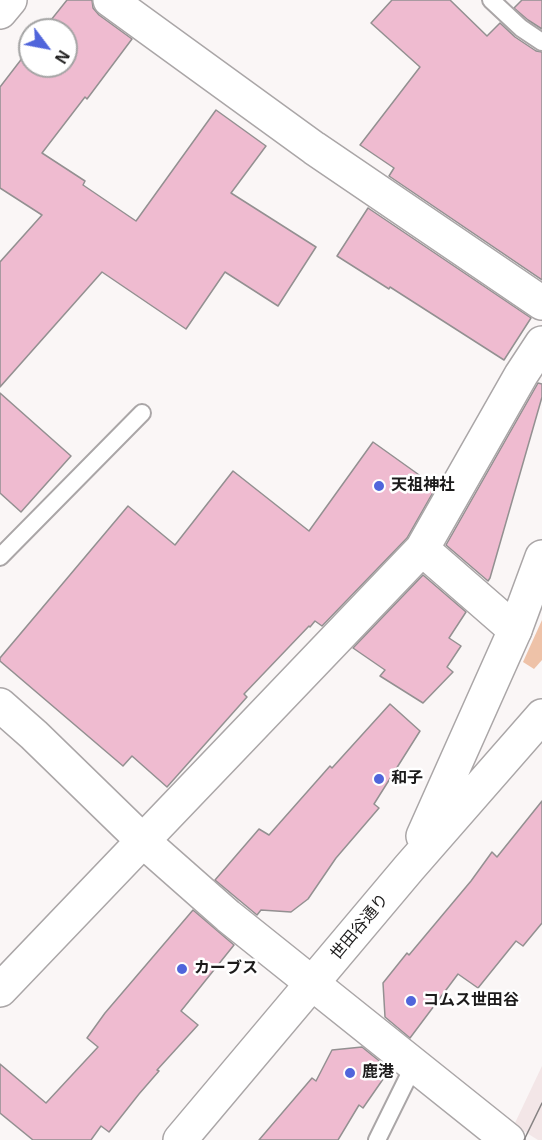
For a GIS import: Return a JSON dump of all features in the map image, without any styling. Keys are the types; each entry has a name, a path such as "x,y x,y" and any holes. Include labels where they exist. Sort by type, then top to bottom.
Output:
{"street":[{"path":"0,12 10,0"},
{"path":"110,0 314,148 542,303"},
{"path":"0,990 422,549 521,375 542,343"},
{"path":"422,549 515,630"},
{"path":"409,868 515,630 542,557"},
{"path":"0,705 143,841 228,916 508,1140"},
{"name":"世田谷通り","path":"180,1140 409,868 542,716"}],"lane":[{"path":"491,0 521,28 542,42"},
{"path":"0,557 142,413"},
{"path":"377,1140 414,1065"}],"shaded area":[{"path":"542,620 542,660 534,669 523,662"},
{"path":"542,1066 542,1140 538,1140 514,1125"}],"building":[{"path":"67,0 92,0 93,8 99,15 132,39 87,99 85,97 42,153 85,181 83,185 136,221 216,110 266,146 231,193 316,247 278,306 225,272 186,329 102,272 0,387 0,262 42,215 0,188 0,87 18,64 18,78 78,78 78,18 53,18"},
{"path":"392,0 450,0 487,36 500,23 515,37 536,51 542,52 542,280 389,176 394,168 360,145 420,67 371,23"},
{"path":"522,0 542,0 542,29 514,8"},
{"path":"368,208 531,318 504,360 337,256"},
{"path":"538,383 542,384 542,397 488,581 446,545"},
{"path":"0,393 71,456 21,512 0,493"},
{"path":"373,442 436,487 407,538 322,626 315,621 309,626 244,694 247,697 167,787 132,756 123,766 0,661 0,658 128,506 175,545 233,471 309,531"},
{"path":"423,575 466,612 449,638 461,646 447,667 453,672 423,703 380,676 385,670 353,648"},
{"path":"390,704 420,731 374,804 379,808 336,858 308,899 291,912 261,910 257,915 215,880 259,829 269,835 330,766 332,768"},
{"path":"542,801 542,923 523,946 516,941 478,988 458,974 410,1038 385,1017 383,983 471,881 492,852 497,857"},
{"path":"193,910 234,945 181,1011 198,1025 157,1070 159,1071 109,1132 101,1126 91,1140 33,1140 0,1113 0,1064 46,1103 98,1047 87,1038 105,1013"},
{"path":"362,1047 388,1068 386,1070 388,1072 363,1108 359,1105 338,1140 259,1140 312,1078 316,1081 332,1050"}],"tram line":[{"path":"524,1140 542,1103"}],"place":[{"name":"天祖神社","path":"379,486"},
{"name":"和子","path":"379,779"},
{"name":"カーブス","path":"182,969"},
{"name":"コムス世田谷","path":"411,1001"},
{"name":"鹿港","path":"350,1073"}]}
